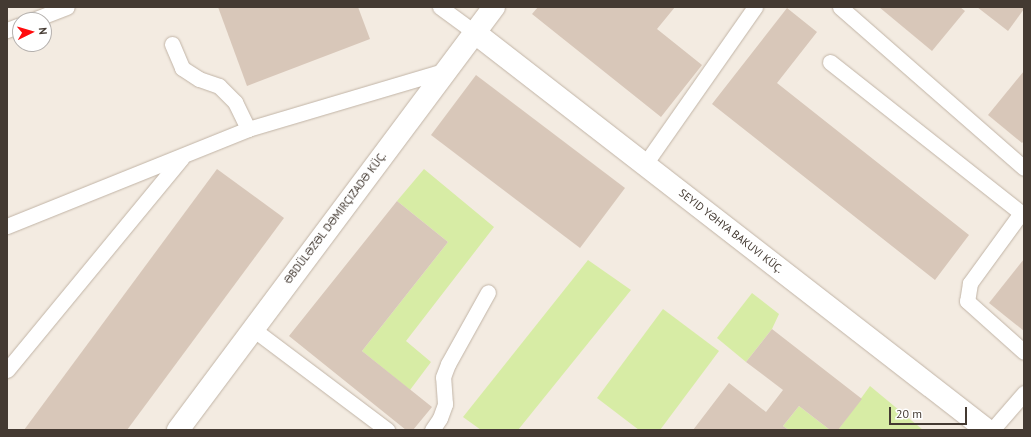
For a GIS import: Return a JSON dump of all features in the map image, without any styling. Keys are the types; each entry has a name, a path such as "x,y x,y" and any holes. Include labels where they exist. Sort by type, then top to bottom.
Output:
{"street":[{"name":"ƏBDÜLƏZƏL DƏMIRÇIZADƏ KÜÇ.","path":"178,430 494,7"},
{"name":"SEYID YƏHYA BAKUVI KÜÇ.","path":"474,32 987,430"}],"lane":[{"path":"52,13 67,7"},
{"path":"440,7 474,32"},
{"path":"645,164 755,7"},
{"path":"840,7 1024,168"},
{"path":"172,44 182,68 200,79 219,86 234,102 248,129"},
{"path":"830,62 1023,209 970,283 967,301 1024,352"},
{"path":"7,226 183,157 248,129 447,70"},
{"path":"7,370 183,157"},
{"path":"432,430 440,418 445,404 443,378 448,364 488,292"},
{"path":"253,329 387,430"},
{"path":"992,430 1024,393"}],"green space":[{"path":"424,169 494,227 406,341 431,362 410,390 362,351 448,242 397,201"},
{"path":"588,260 631,290 518,430 481,430 463,417"},
{"path":"752,293 779,314 772,329 746,362 717,338"},
{"path":"663,309 719,351 660,430 639,430 597,398"},
{"path":"870,386 923,430 838,430"},
{"path":"799,406 830,430 789,430 783,426"}],"building":[{"path":"218,7 358,7 370,39 247,86"},
{"path":"538,7 675,7 657,29 702,65 661,117 532,14"},
{"path":"879,7 960,7 965,11 932,51"},
{"path":"977,7 1024,7 1024,9 1008,31"},
{"path":"787,8 817,32 777,83 969,235 935,280 712,104"},
{"path":"1024,71 1024,141 1022,143 988,115"},
{"path":"476,75 625,188 580,248 431,135"},
{"path":"217,169 284,218 127,430 24,430"},
{"path":"397,201 448,242 362,351 432,407 413,430 406,430 289,336"},
{"path":"1024,259 1024,331 989,303"},
{"path":"772,329 862,399 838,430 830,430 799,406 783,426 789,430 693,430 729,383 766,412 783,390 746,362"}]}
